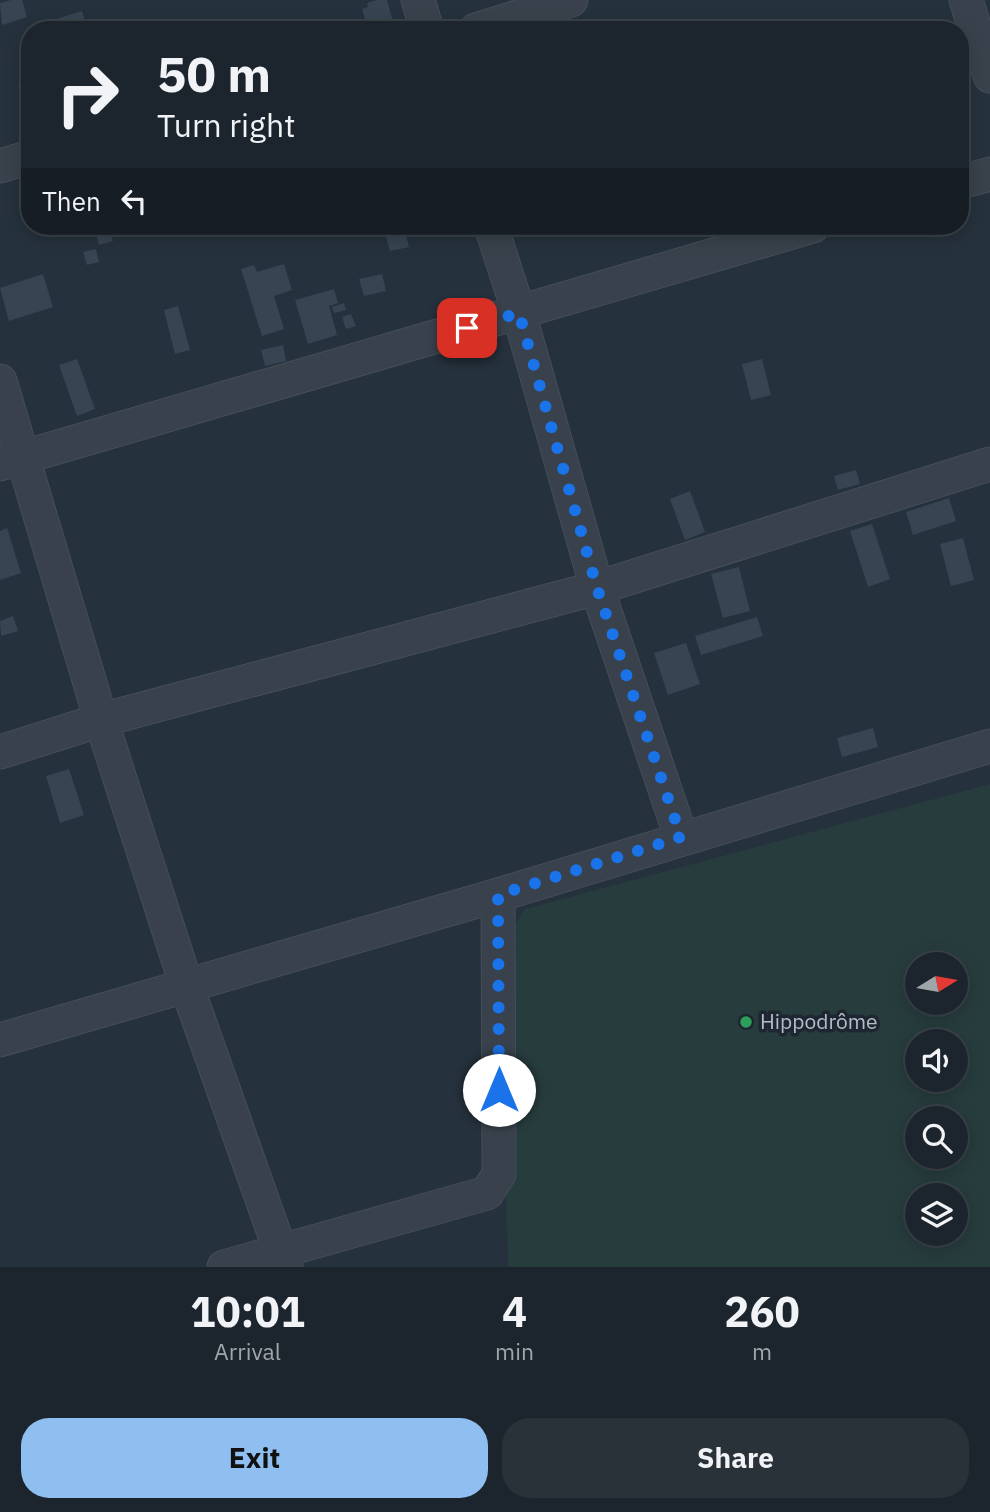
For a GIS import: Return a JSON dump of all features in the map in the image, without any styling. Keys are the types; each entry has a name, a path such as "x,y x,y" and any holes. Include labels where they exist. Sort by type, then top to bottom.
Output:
{"street":[{"path":"418,0 424,21"},
{"path":"504,21 571,0"},
{"path":"966,0 990,76"},
{"path":"0,166 21,160"},
{"path":"969,180 990,174"},
{"path":"494,235 519,313 597,588 681,837"},
{"path":"12,461 783,235"},
{"path":"0,381 12,461 101,720 186,984 283,1259"},
{"path":"0,752 101,720 597,588 990,464"},
{"path":"0,1040 498,895 681,837 990,746"},
{"path":"224,1267 283,1259 487,1193 495,1185 499,1174 498,895"}],"green space":[{"name":"Hippodrôme","path":"990,784 990,1267 508,1267 500,948 525,909"}],"building":[{"path":"22,0 27,17 2,25 0,3"},
{"path":"387,0 393,21 366,21 362,9 368,7 367,3"},
{"path":"82,11 85,21 50,21"},
{"path":"96,235 111,235 113,241 99,245"},
{"path":"406,235 409,247 390,251 386,237"},
{"path":"96,249 99,262 87,265 83,252"},
{"path":"284,264 292,290 274,296 284,329 262,336 241,269 254,265 257,272"},
{"path":"43,274 53,307 9,321 0,288"},
{"path":"382,274 386,291 364,296 359,279"},
{"path":"334,289 338,303 329,306 337,335 308,344 295,300"},
{"path":"344,303 346,310 334,313 332,307"},
{"path":"178,306 190,350 175,354 164,310"},
{"path":"351,314 356,326 346,329 342,317"},
{"path":"283,345 286,361 265,366 261,350"},
{"path":"77,359 95,409 77,416 59,365"},
{"path":"762,359 771,395 751,400 742,364"},
{"path":"856,470 860,484 838,490 834,476"},
{"path":"690,491 705,532 685,540 670,499"},
{"path":"949,498 956,521 913,535 906,512"},
{"path":"872,524 890,579 868,587 850,531"},
{"path":"7,528 21,573 0,580 0,531"},
{"path":"963,538 974,580 951,586 940,544"},
{"path":"739,567 750,611 723,618 711,574"},
{"path":"13,616 18,631 1,636 0,621"},
{"path":"757,617 763,636 701,655 695,636"},
{"path":"686,643 700,684 668,695 654,653"},
{"path":"873,728 878,747 842,757 837,738"},
{"path":"69,769 84,815 60,823 46,776"}],"place":[{"name":"Hippodrôme","path":"746,1022"}],"route":[{"path":"467,328 519,313 597,588 681,837 498,895 499,1090"}]}
